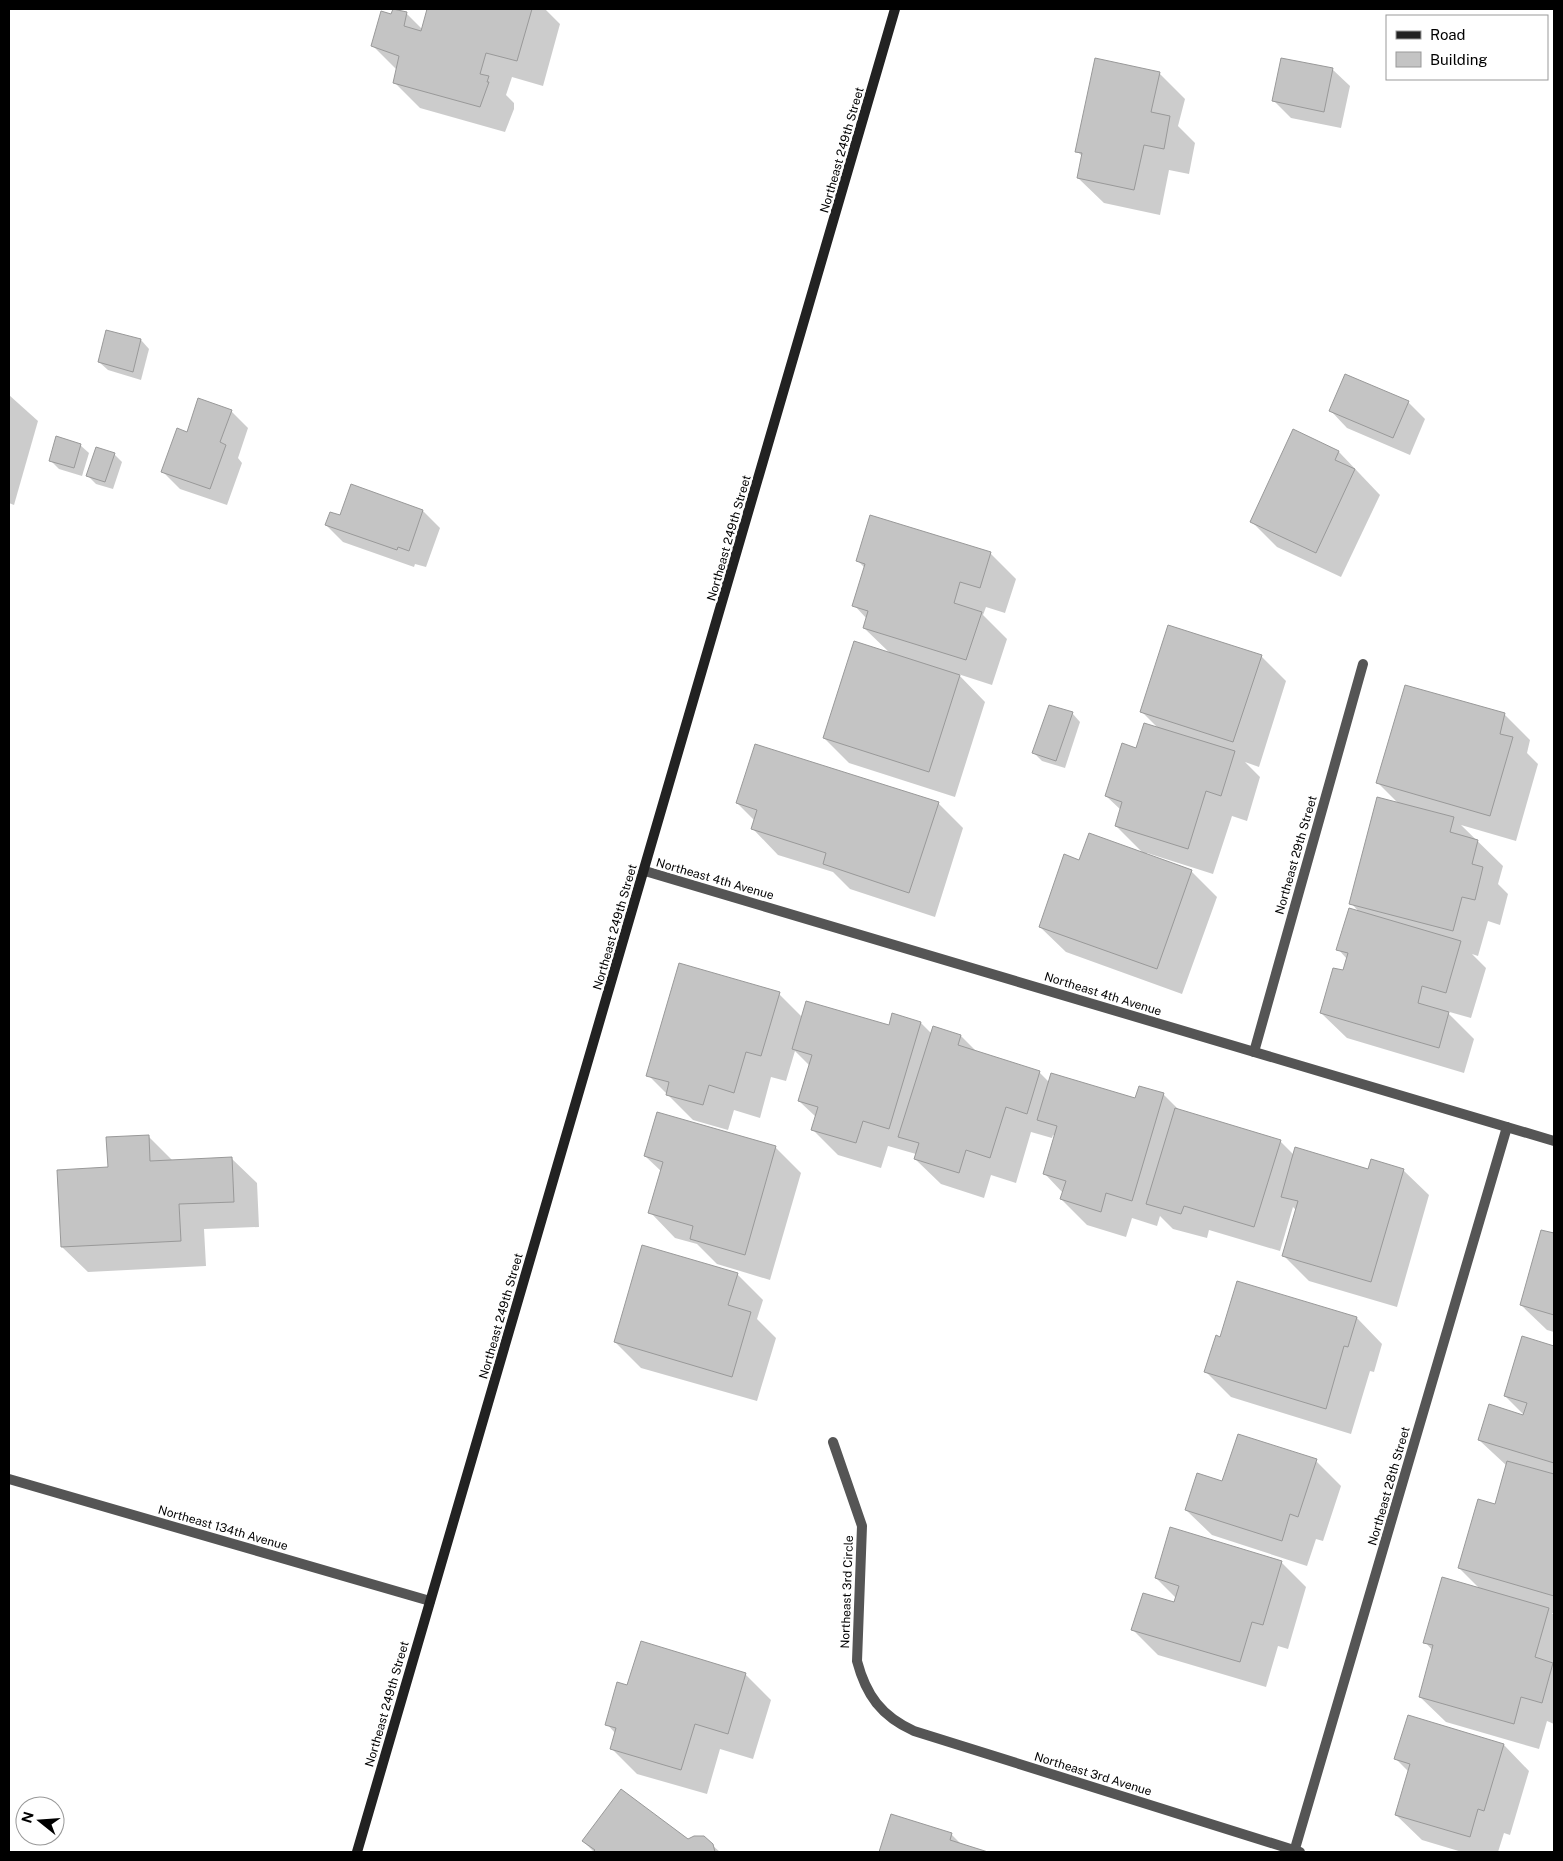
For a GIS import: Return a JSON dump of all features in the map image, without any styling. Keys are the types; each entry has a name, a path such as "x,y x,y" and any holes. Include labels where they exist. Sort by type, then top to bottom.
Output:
{"street":[{"name":"Northeast 249th Street","path":"357,1852 896,9"},
{"name":"Northeast 29th Street","path":"1254,1052 1363,664"},
{"name":"Northeast 4th Avenue","path":"645,871 1554,1141"},
{"name":"Northeast 28th Street","path":"1296,1852 1507,1128"},
{"name":"Northeast 3rd Circle","path":"833,1442 862,1526 857,1661 862,1680 871,1698 882,1712"},
{"name":"Northeast 134th Avenue","path":"9,1479 430,1601"},
{"name":"Northeast 3rd Avenue","path":"882,1712 897,1724 914,1731 1296,1852"}],"building":[{"path":"393,9 407,12 404,26 421,31 427,9 532,9 517,61 486,53 480,74 489,76 487,82 489,82 480,107 393,83 399,56 371,46 381,11 391,14"},
{"path":"1095,58 1160,72 1151,112 1170,116 1164,149 1144,145 1134,190 1077,178 1082,153 1075,152"},
{"path":"1281,58 1333,68 1324,112 1272,101"},
{"path":"106,330 141,339 133,372 98,362"},
{"path":"1345,374 1409,401 1393,438 1329,411"},
{"path":"198,398 232,410 220,442 226,445 210,489 161,472 177,428 187,432"},
{"path":"1293,429 1339,451 1335,460 1355,469 1316,553 1250,522"},
{"path":"56,436 81,444 74,468 49,461"},
{"path":"96,447 115,453 105,482 86,476"},
{"path":"351,484 423,510 409,551 398,547 397,550 325,525 330,512 340,515"},
{"path":"870,515 991,552 980,588 960,582 954,603 982,612 966,660 863,628 868,611 852,606 865,564 856,561"},
{"path":"1168,625 1262,655 1233,742 1140,712"},
{"path":"854,641 960,675 929,772 823,738"},
{"path":"1405,685 1505,713 1500,734 1513,737 1490,816 1376,783"},
{"path":"1049,705 1073,712 1056,761 1032,753"},
{"path":"1144,723 1235,751 1221,796 1206,791 1188,849 1115,826 1122,802 1105,796 1122,743 1136,748"},
{"path":"755,744 939,802 909,893 823,864 826,853 751,829 757,810 736,803"},
{"path":"1377,797 1454,817 1450,832 1478,840 1472,864 1483,867 1475,900 1462,897 1453,931 1349,904"},
{"path":"1089,833 1192,870 1157,969 1039,927 1064,854 1079,860"},
{"path":"1349,908 1461,941 1446,993 1422,986 1418,1003 1449,1012 1439,1048 1320,1013 1333,968 1343,970 1348,953 1336,950"},
{"path":"679,963 780,992 761,1056 746,1052 734,1093 709,1085 703,1105 666,1095 669,1082 646,1076"},
{"path":"806,1001 889,1025 892,1013 921,1022 889,1129 863,1121 856,1143 811,1130 818,1107 798,1101 812,1055 792,1049"},
{"path":"933,1026 961,1035 958,1045 1040,1071 1027,1114 1006,1107 990,1158 966,1150 959,1173 914,1159 919,1143 898,1137"},
{"path":"1051,1073 1135,1098 1139,1086 1164,1093 1132,1201 1106,1193 1101,1212 1060,1199 1066,1181 1043,1174 1057,1126 1037,1120"},
{"path":"1175,1108 1281,1140 1254,1227 1184,1206 1181,1214 1146,1204"},
{"path":"657,1112 776,1146 745,1255 690,1239 693,1226 648,1213 663,1162 644,1156"},
{"path":"149,1135 150,1161 232,1157 234,1202 179,1204 181,1241 61,1247 57,1170 108,1167 106,1137"},
{"path":"1295,1147 1368,1169 1371,1159 1404,1169 1371,1282 1282,1256 1298,1201 1281,1197"},
{"path":"1541,1230 1554,1233 1554,1315 1520,1305"},
{"path":"642,1245 738,1273 728,1305 751,1312 732,1377 614,1342"},
{"path":"1237,1281 1357,1317 1348,1347 1344,1346 1326,1409 1204,1372 1216,1335 1220,1337"},
{"path":"1522,1336 1554,1346 1554,1463 1478,1440 1489,1404 1523,1415 1527,1403 1504,1396"},
{"path":"1238,1434 1317,1459 1298,1517 1290,1514 1282,1541 1185,1510 1197,1473 1222,1481"},
{"path":"1507,1461 1554,1474 1554,1596 1458,1568 1478,1499 1495,1504"},
{"path":"1170,1527 1282,1561 1263,1625 1252,1622 1240,1662 1131,1630 1143,1593 1174,1602 1179,1586 1155,1578"},
{"path":"1442,1577 1549,1608 1535,1657 1553,1663 1542,1703 1521,1697 1514,1724 1419,1697 1433,1645 1423,1643"},
{"path":"641,1641 746,1673 728,1734 695,1724 681,1770 610,1749 616,1728 605,1725 617,1682 627,1685"},
{"path":"1408,1715 1504,1744 1484,1811 1478,1809 1470,1837 1395,1815 1410,1764 1394,1759"},
{"path":"621,1789 688,1839 694,1836 704,1836 713,1844 715,1852 593,1852 595,1850 582,1841"},
{"path":"891,1814 952,1833 950,1840 988,1852 879,1852"}]}
